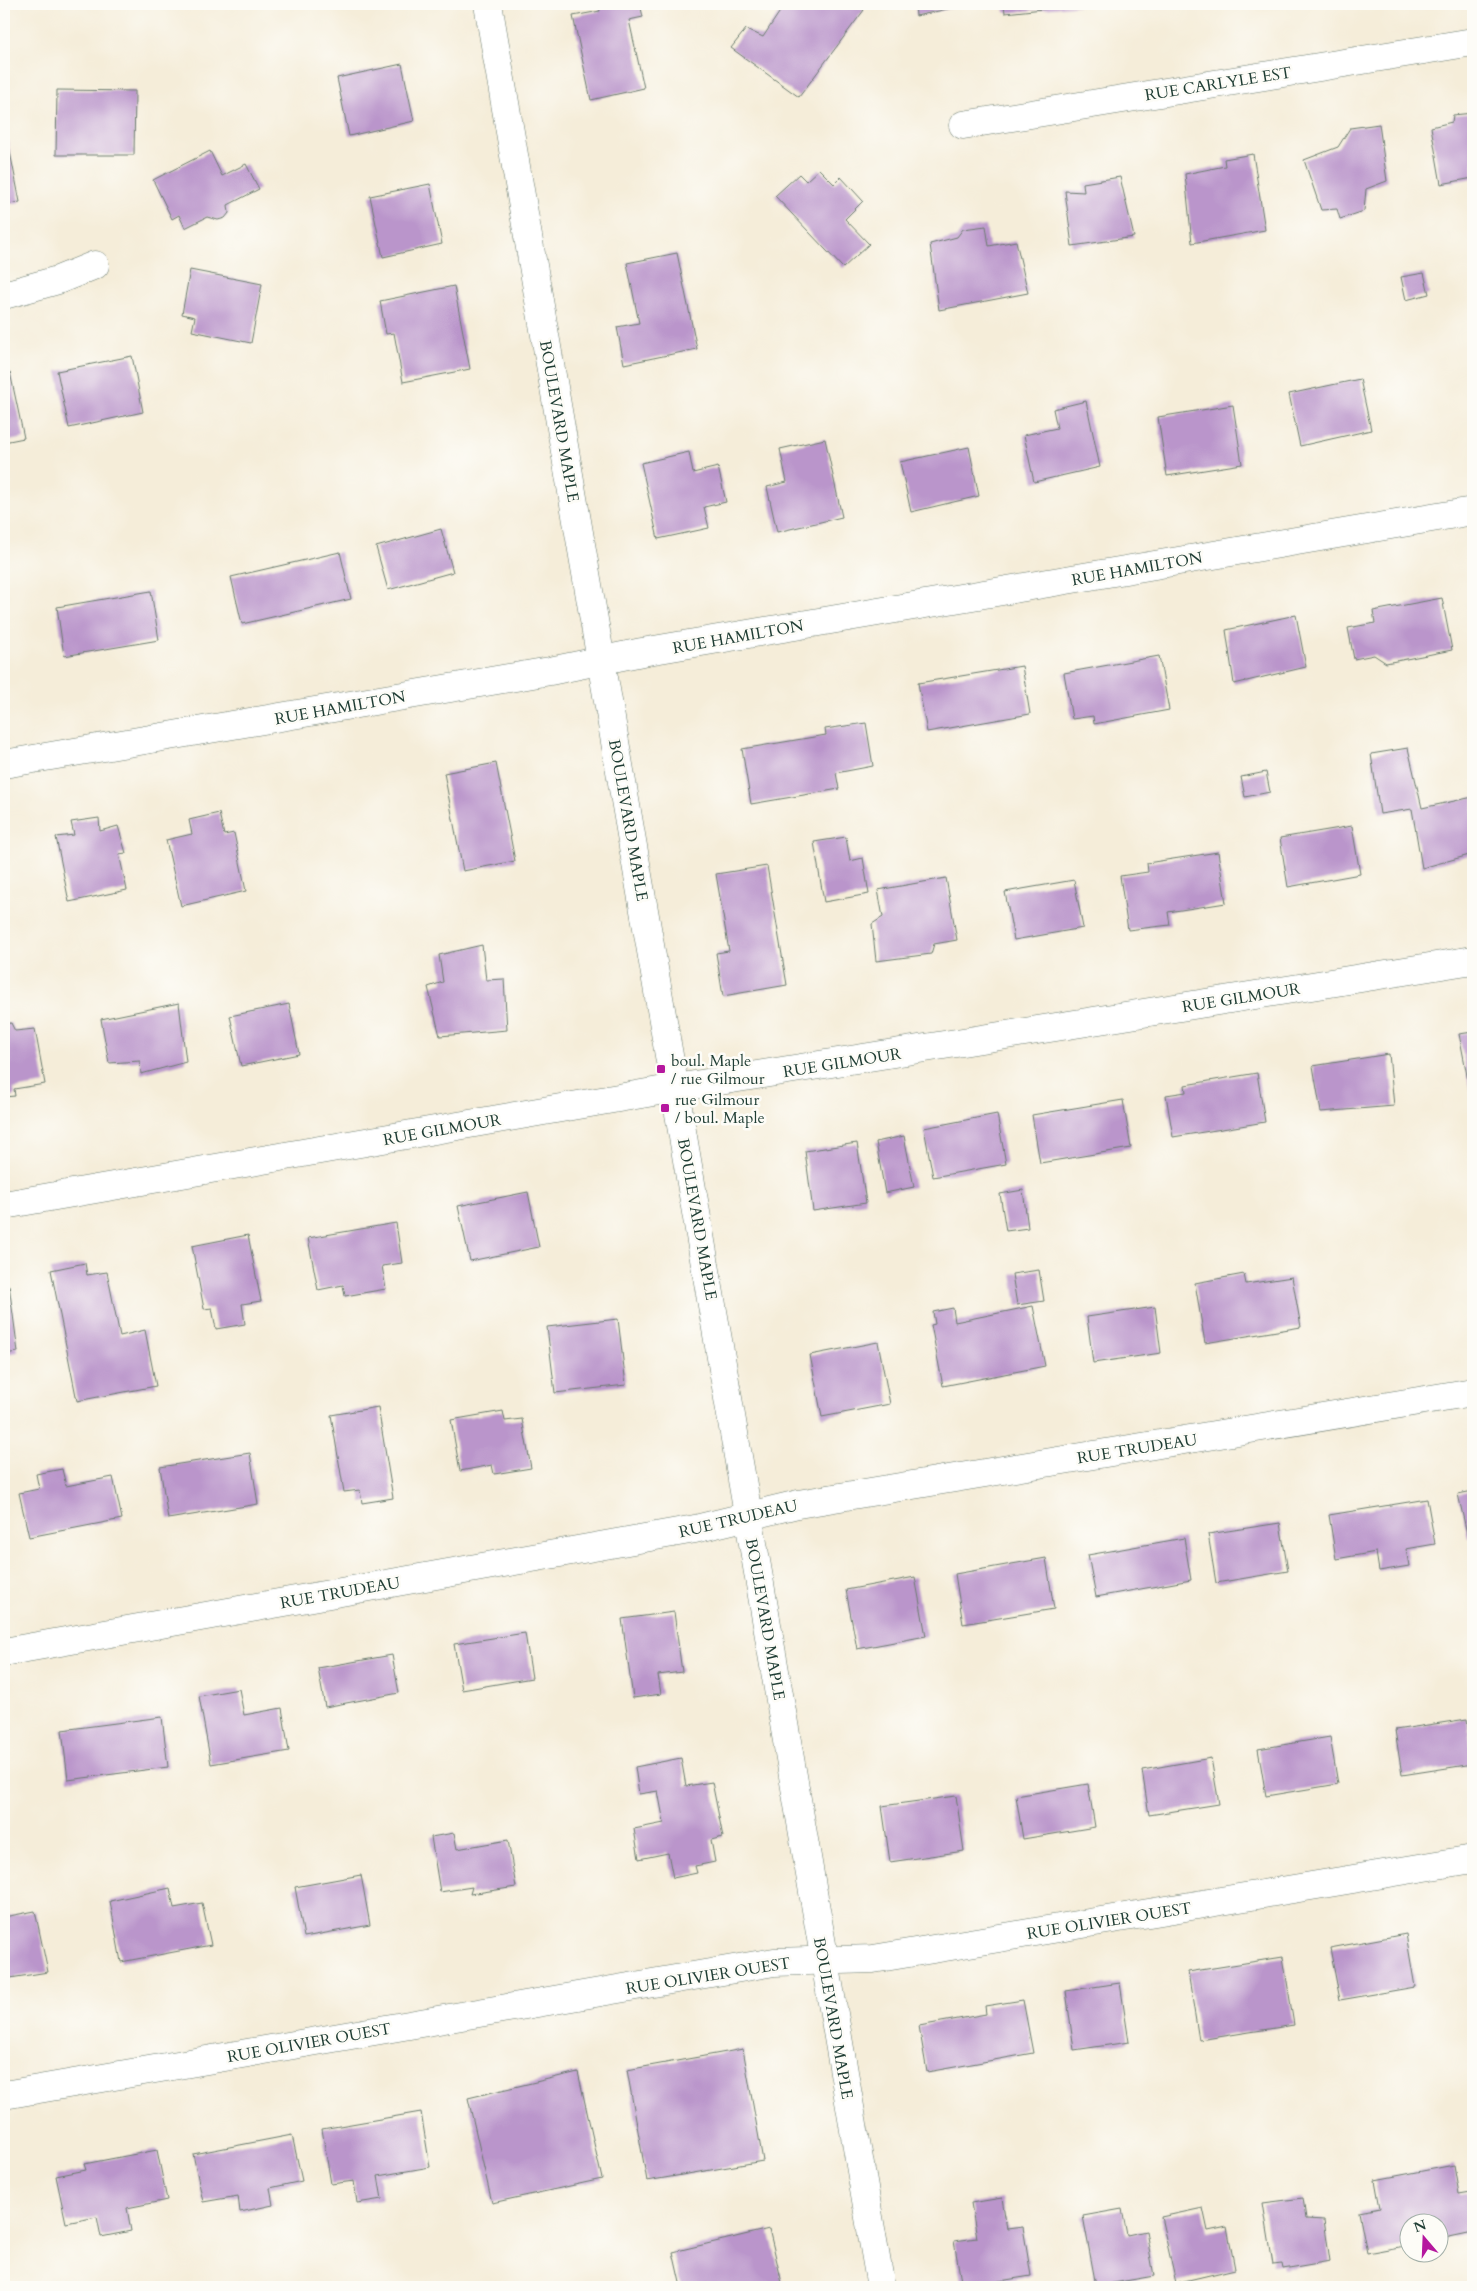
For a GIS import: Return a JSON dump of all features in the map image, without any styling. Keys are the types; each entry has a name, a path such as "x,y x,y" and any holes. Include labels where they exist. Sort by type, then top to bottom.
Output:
{"street":[{"name":"BOULEVARD MAPLE","path":"488,4 881,2287"},
{"name":"RUE CARLYLE EST","path":"963,125 1473,42"},
{"path":"4,295 58,280 95,265"},
{"name":"RUE HAMILTON","path":"4,764 1473,511"},
{"name":"RUE GILMOUR","path":"4,1205 676,1088 1473,960"},
{"name":"RUE TRUDEAU","path":"4,1652 695,1529 798,1504 1473,1392"},
{"name":"RUE OLIVIER OUEST","path":"4,2095 774,1962 873,1959 1473,1859"}],"building":[{"path":"598,4 640,4 643,17 629,20 644,88 591,100 573,16 600,11"},
{"path":"785,4 853,4 864,10 799,97 731,48 746,29 763,37"},
{"path":"915,4 952,4 952,8 916,16"},
{"path":"1004,4 1080,4 1081,5 1005,13"},
{"path":"402,64 414,121 349,136 337,78"},
{"path":"57,90 135,91 134,155 56,155"},
{"path":"1473,113 1473,178 1441,184 1431,127 1452,122 1453,115"},
{"path":"1379,124 1387,181 1366,189 1364,211 1340,219 1337,209 1321,210 1304,160 1338,147 1350,128"},
{"path":"4,132 6,132 20,202 4,205"},
{"path":"210,151 222,176 246,164 259,189 228,205 229,213 225,218 218,220 207,217 185,228 179,215 172,219 153,180"},
{"path":"1253,154 1265,230 1192,243 1185,174 1225,166 1224,159"},
{"path":"819,169 834,184 841,177 863,201 845,219 869,244 843,268 775,196 799,174 806,181"},
{"path":"1120,177 1134,237 1072,246 1065,191 1084,192 1083,183"},
{"path":"430,184 442,244 383,257 370,196"},
{"path":"986,226 989,246 1016,241 1028,293 939,310 930,244 957,237 963,229"},
{"path":"677,253 697,349 624,364 617,327 639,323 627,263"},
{"path":"190,270 262,284 251,343 192,331 195,317 182,314"},
{"path":"1424,273 1429,294 1406,300 1401,277"},
{"path":"454,286 470,369 403,382 394,333 386,334 380,301"},
{"path":"132,356 143,412 69,428 57,371"},
{"path":"10,372 24,438 4,442 4,373"},
{"path":"1360,379 1371,430 1300,446 1289,394"},
{"path":"1086,401 1100,467 1034,482 1024,435 1057,428 1053,409"},
{"path":"1233,405 1242,464 1167,476 1158,417"},
{"path":"825,439 842,517 777,532 767,487 787,482 780,449"},
{"path":"969,447 979,496 911,512 900,462"},
{"path":"689,452 693,473 718,467 726,502 704,507 709,528 658,539 641,463"},
{"path":"441,529 453,572 388,590 376,547"},
{"path":"340,552 351,599 242,624 231,577"},
{"path":"151,591 159,640 64,656 57,607"},
{"path":"1442,598 1452,650 1386,663 1374,655 1354,659 1348,628 1375,623 1373,611"},
{"path":"1296,615 1306,667 1234,684 1226,630"},
{"path":"1159,656 1169,710 1094,724 1093,716 1072,719 1064,673"},
{"path":"1022,666 1030,714 927,732 918,683"},
{"path":"866,723 873,766 836,773 839,789 751,804 742,749 826,735 825,729"},
{"path":"1408,748 1422,808 1473,797 1473,854 1422,868 1412,809 1380,814 1371,754"},
{"path":"496,763 515,861 463,871 444,773"},
{"path":"1266,772 1270,792 1245,797 1241,777"},
{"path":"219,813 224,835 234,833 246,891 181,906 166,840 192,834 189,820"},
{"path":"99,818 100,831 118,826 126,853 119,854 127,890 69,902 56,837 74,835 71,822"},
{"path":"1352,826 1360,874 1288,887 1280,838"},
{"path":"846,837 850,861 863,858 869,894 824,902 814,842"},
{"path":"1218,852 1226,903 1168,912 1170,925 1128,930 1120,876 1148,872 1147,863"},
{"path":"767,866 787,985 723,996 716,953 729,951 716,874"},
{"path":"946,878 957,940 934,944 931,954 876,961 872,924 883,917 878,890"},
{"path":"1074,880 1083,928 1014,940 1005,892"},
{"path":"482,945 486,980 504,979 507,1030 440,1036 428,987 443,982 439,955"},
{"path":"179,1003 186,1062 141,1074 140,1061 109,1063 101,1019"},
{"path":"289,1004 299,1054 241,1066 230,1016"},
{"path":"11,1023 15,1031 35,1029 45,1084 14,1089 15,1096 4,1097 4,1024"},
{"path":"1473,1032 1473,1091 1470,1091 1459,1034"},
{"path":"1389,1054 1394,1106 1321,1112 1313,1066"},
{"path":"1257,1073 1265,1122 1173,1137 1166,1095 1186,1092 1185,1085"},
{"path":"1123,1100 1131,1148 1040,1163 1032,1115"},
{"path":"997,1114 1006,1164 933,1177 924,1128"},
{"path":"904,1136 914,1187 885,1193 876,1142"},
{"path":"857,1143 866,1203 813,1211 805,1151"},
{"path":"1023,1190 1028,1228 1006,1231 1000,1194"},
{"path":"528,1192 539,1247 470,1261 458,1206"},
{"path":"396,1223 402,1263 382,1266 386,1289 345,1296 343,1285 318,1290 308,1238"},
{"path":"248,1235 261,1301 242,1304 245,1324 216,1329 212,1308 204,1309 192,1246"},
{"path":"85,1263 87,1275 107,1272 120,1336 145,1330 156,1386 77,1401 51,1270"},
{"path":"1039,1270 1044,1301 1017,1305 1012,1274"},
{"path":"1244,1274 1246,1284 1292,1277 1301,1327 1205,1343 1195,1283"},
{"path":"9,1285 18,1352 4,1354 4,1286"},
{"path":"1033,1306 1045,1366 943,1386 931,1325 935,1324 933,1312 953,1308 955,1322"},
{"path":"1155,1307 1161,1353 1093,1363 1087,1317"},
{"path":"618,1319 626,1385 555,1393 547,1327"},
{"path":"878,1342 890,1404 822,1417 810,1355"},
{"path":"378,1407 393,1498 362,1503 360,1490 344,1492 331,1415"},
{"path":"503,1411 505,1421 522,1419 531,1468 494,1474 492,1465 460,1471 451,1420"},
{"path":"250,1453 258,1504 168,1519 160,1467"},
{"path":"62,1469 66,1486 113,1477 122,1519 29,1537 19,1493 39,1489 36,1474"},
{"path":"1473,1491 1473,1537 1468,1538 1458,1494"},
{"path":"1427,1499 1435,1544 1406,1549 1409,1566 1379,1571 1376,1552 1336,1559 1329,1515"},
{"path":"1280,1523 1288,1571 1216,1583 1208,1534"},
{"path":"1184,1538 1191,1580 1096,1597 1088,1555"},
{"path":"1046,1558 1054,1609 963,1624 955,1574"},
{"path":"915,1577 926,1636 857,1649 846,1590"},
{"path":"674,1612 682,1672 658,1675 661,1694 633,1698 622,1619"},
{"path":"525,1633 532,1678 462,1690 454,1644"},
{"path":"392,1655 399,1693 325,1707 318,1668"},
{"path":"239,1689 244,1715 282,1708 289,1751 211,1764 199,1696"},
{"path":"162,1717 168,1767 68,1780 62,1730"},
{"path":"1467,1719 1473,1764 1402,1775 1395,1730"},
{"path":"1330,1737 1338,1784 1266,1796 1258,1749"},
{"path":"681,1758 686,1786 712,1782 723,1837 711,1840 715,1862 695,1866 697,1873 673,1878 668,1853 639,1859 634,1829 664,1823 658,1791 639,1794 635,1767"},
{"path":"1211,1758 1219,1804 1149,1815 1142,1770"},
{"path":"1088,1784 1095,1827 1023,1839 1016,1796"},
{"path":"956,1796 964,1851 890,1862 882,1806"},
{"path":"454,1833 457,1849 508,1840 516,1887 470,1894 472,1887 440,1892 431,1837"},
{"path":"361,1875 370,1925 304,1937 295,1887"},
{"path":"170,1888 174,1908 202,1903 211,1945 121,1962 110,1901"},
{"path":"35,1911 48,1972 4,1979 4,1917"},
{"path":"1406,1934 1415,1987 1340,2000 1330,1948"},
{"path":"1283,1957 1294,2025 1199,2040 1188,1972"},
{"path":"1120,1983 1129,2042 1074,2050 1066,1991"},
{"path":"1023,2000 1033,2053 927,2072 919,2026 986,2014 985,2006"},
{"path":"743,2049 763,2161 647,2181 627,2070"},
{"path":"578,2072 602,2179 492,2203 468,2098"},
{"path":"421,2112 430,2167 378,2176 382,2199 357,2203 354,2181 331,2184 322,2129"},
{"path":"292,2135 302,2181 270,2188 273,2205 240,2212 238,2196 203,2202 193,2154"},
{"path":"157,2150 167,2200 127,2208 131,2231 101,2237 97,2217 66,2223 56,2176 86,2170 84,2164"},
{"path":"1454,2165 1459,2194 1471,2192 1473,2232 1450,2237 1450,2214 1400,2214 1400,2247 1367,2253 1359,2212 1380,2208 1375,2180"},
{"path":"1002,2198 1007,2229 1023,2227 1031,2276 962,2287 954,2241 977,2238 971,2203"},
{"path":"1303,2198 1306,2219 1324,2220 1330,2261 1283,2269 1282,2264 1273,2265 1263,2203"},
{"path":"1203,2208 1208,2231 1227,2227 1235,2269 1176,2283 1161,2217"},
{"path":"1122,2209 1127,2235 1146,2231 1154,2276 1096,2286 1083,2216"},
{"path":"769,2229 783,2287 681,2287 673,2252"}],"place":[{"name":"boul. Maple / rue Gilmour","path":"661,1069"},
{"name":"rue Gilmour / boul. Maple","path":"665,1108"}]}
